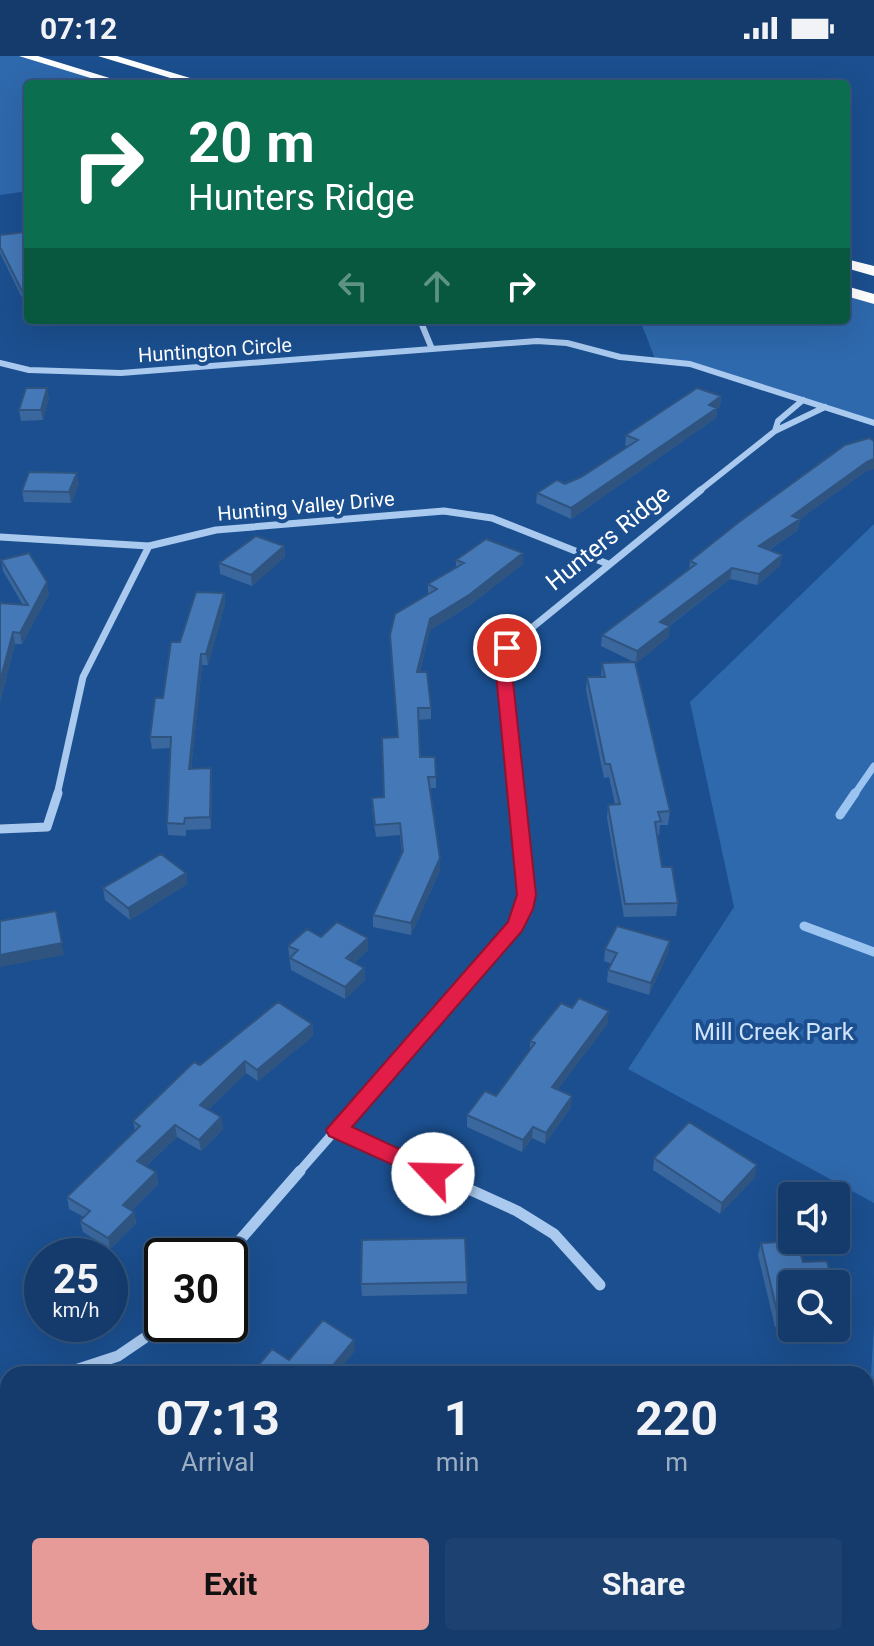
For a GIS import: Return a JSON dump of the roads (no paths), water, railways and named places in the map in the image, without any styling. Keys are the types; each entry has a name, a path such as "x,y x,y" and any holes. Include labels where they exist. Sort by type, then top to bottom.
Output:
{"highway":[{"path":"25,56 109,80"},
{"path":"104,56 190,80"},
{"path":"850,264 874,271"},
{"path":"850,292 874,299"}],"street":[{"path":"0,240 24,237"},
{"path":"422,324 432,349"},
{"name":"Huntington Circle","path":"0,363 29,370 121,373 537,341 567,343 620,357 690,364 874,423"},
{"name":"Hunters Ridge","path":"775,431 778,421 803,400"},
{"name":"Hunters Ridge","path":"242,1238 515,926 524,909 526,895 503,663 507,648 519,635 775,431 825,407"},
{"name":"Hunting Valley Drive","path":"0,537 149,546 216,530 444,511 492,518 608,564"},
{"path":"0,829 47,827 55,806 83,677 149,546"},
{"path":"337,1130 517,1211 554,1234 600,1285"},
{"path":"87,1366 118,1356 144,1338"}],"waterway":[{"path":"854,795 874,766"},
{"path":"840,815 855,793"},
{"path":"804,926 874,952"}],"park label":[{"name":"Mill Creek Park","path":"774,1032"}]}
